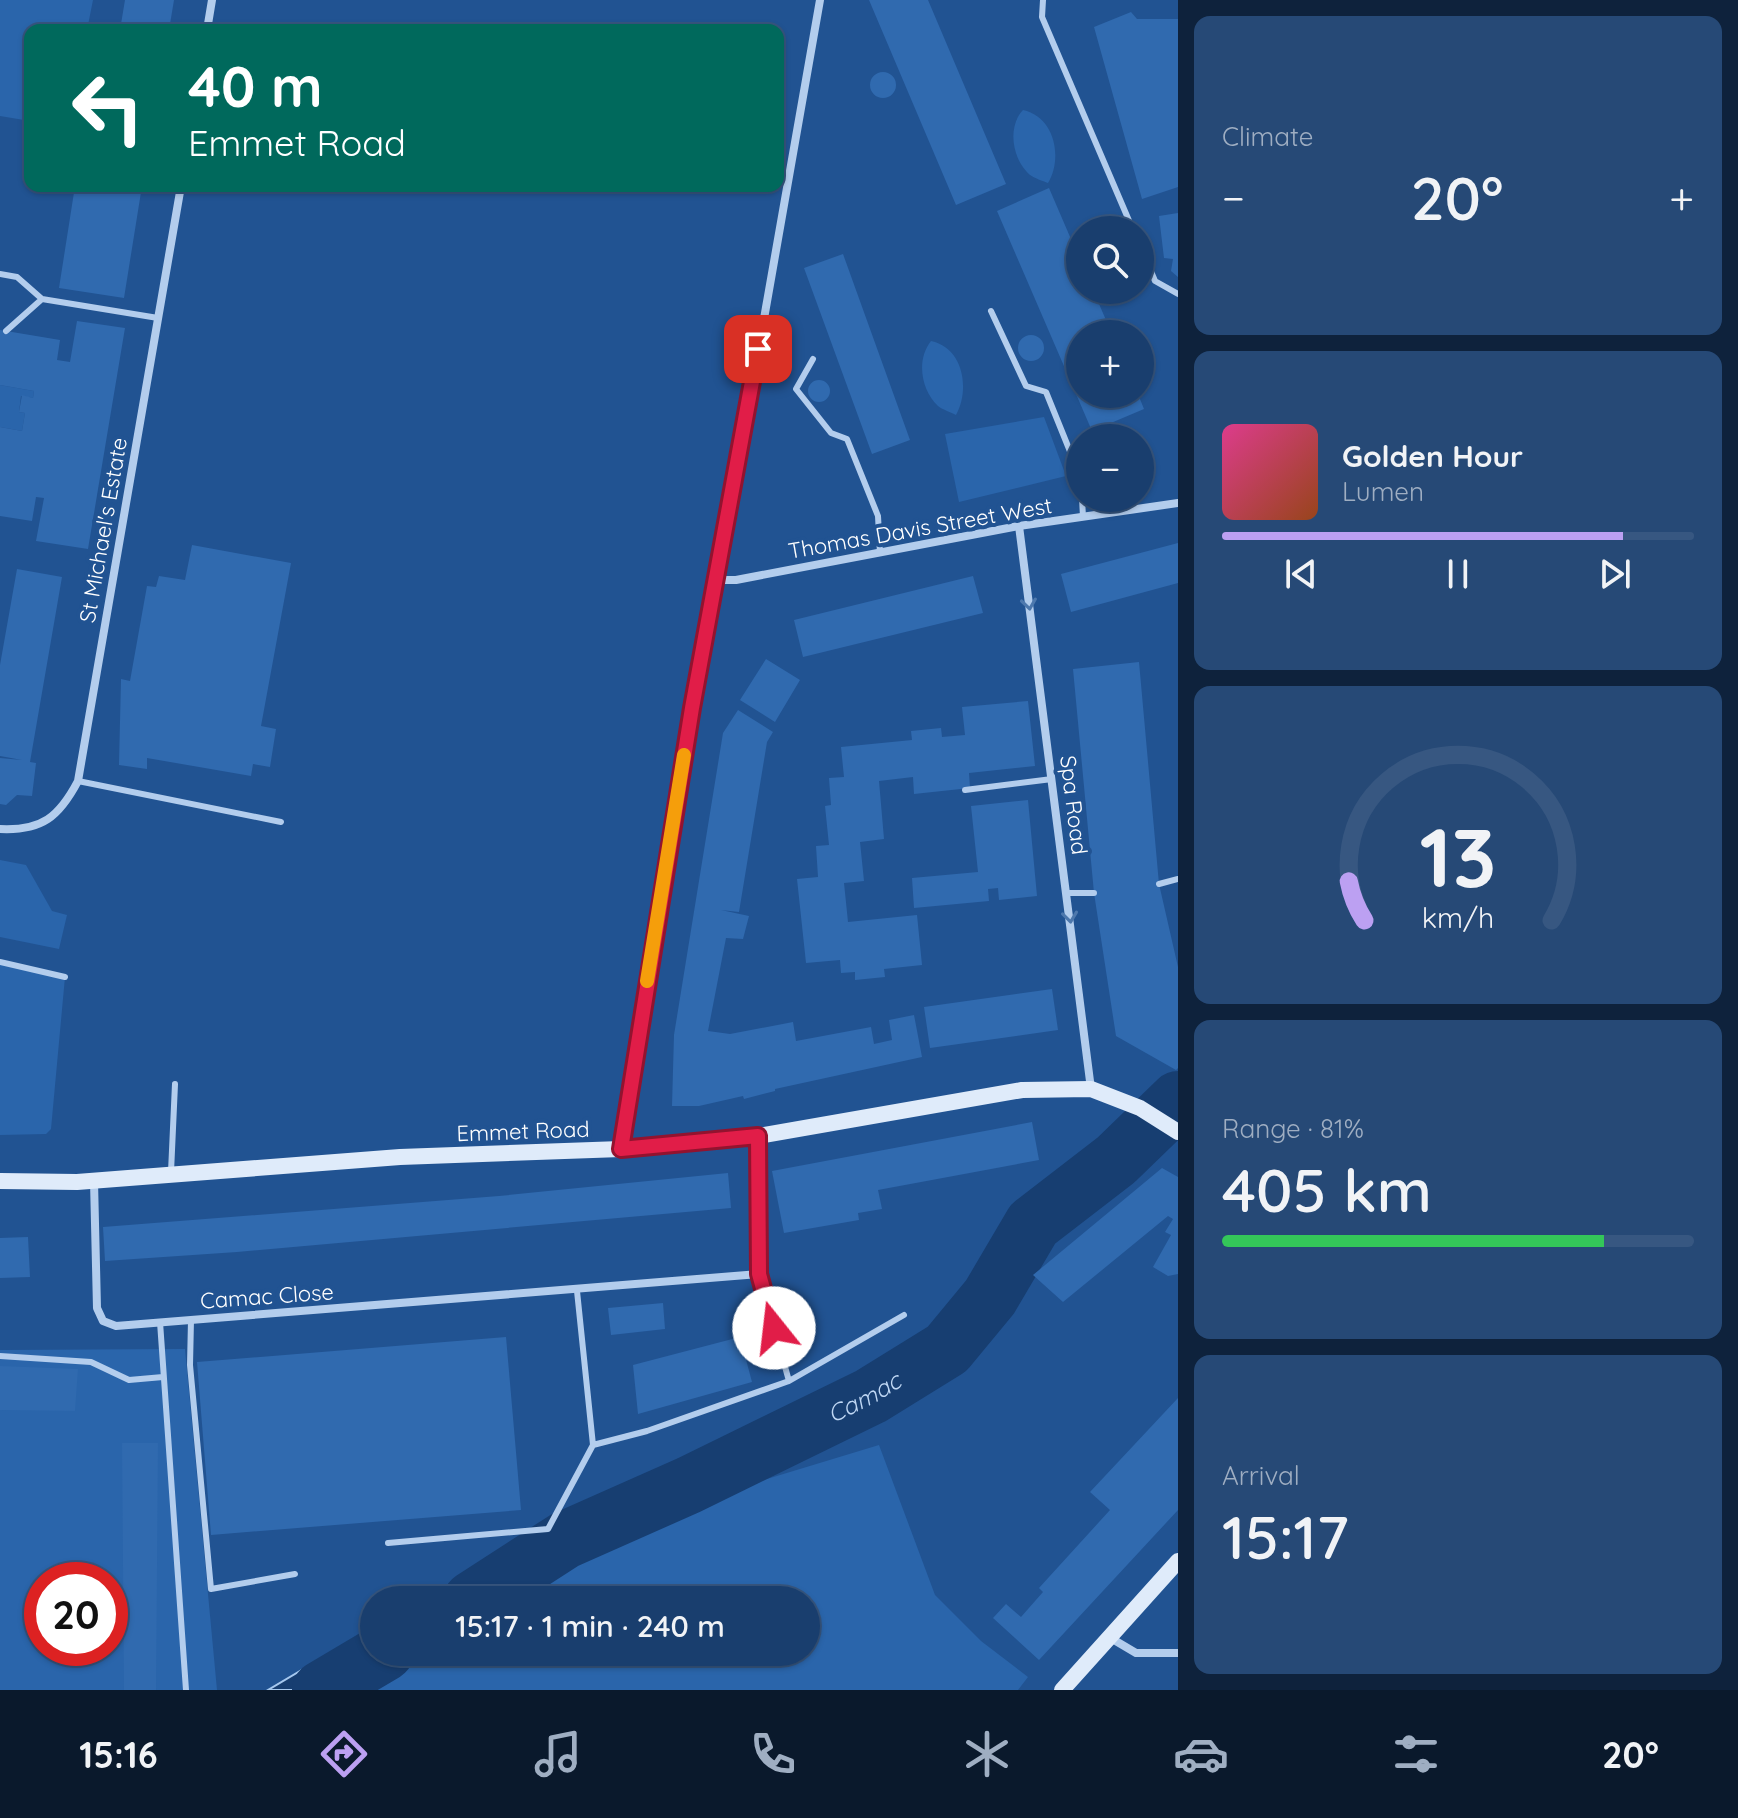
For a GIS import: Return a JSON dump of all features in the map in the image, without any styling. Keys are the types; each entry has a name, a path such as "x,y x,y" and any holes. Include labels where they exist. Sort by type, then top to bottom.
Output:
{"main road":[{"name":"Emmet Road","path":"0,1181 94,1180 400,1157 621,1149 758,1136 1022,1090 1091,1089 1140,1108 1173,1129"},
{"path":"1062,1690 1178,1561"}],"street":[{"path":"208,24 212,0"},
{"path":"621,1149 689,724 820,0"},
{"name":"St Michael's Estate","path":"0,829 32,828 54,816 66,804 78,781 180,192"},
{"name":"Thomas Davis Street West","path":"717,580 736,580 1019,526 1178,503"},
{"name":"Spa Road","path":"1019,526 1091,1089"},
{"path":"758,1136 759,1274"},
{"name":"Camac Close","path":"94,1180 97,1308 103,1321 116,1326 759,1274"},
{"path":"1108,1637 1136,1653 1178,1653"}],"lane":[{"path":"1043,0 1042,17 1127,216"},
{"path":"0,274 17,277 42,299 123,315 158,318"},
{"path":"1154,279 1178,294"},
{"path":"6,331 42,299"},
{"path":"991,311 1026,386 1046,392 1066,441"},
{"path":"813,359 796,389 831,433 847,439 878,516 880,553"},
{"path":"1083,512 1083,517"},
{"path":"965,790 1052,779"},
{"path":"78,781 281,822"},
{"path":"1159,884 1178,879"},
{"path":"1067,893 1094,893"},
{"path":"0,962 65,977"},
{"path":"171,1174 175,1084"},
{"path":"759,1274 789,1381"},
{"path":"388,1543 548,1529 593,1445 577,1291"},
{"path":"593,1445 647,1431 789,1381 904,1315"},
{"path":"191,1320 190,1365 211,1589 295,1574"},
{"path":"160,1322 186,1690"},
{"path":"0,1356 91,1362 129,1380 163,1377"}],"shaded area":[{"path":"0,0 93,0 88,24 24,24 24,120 0,116"},
{"path":"1023,110 1043,121 1053,140 1055,162 1048,183 1030,175 1016,152 1013,134"},
{"path":"931,341 951,352 961,371 963,394 956,415 938,406 924,383 923,357"},
{"path":"0,385 34,391 33,398 21,396 19,412 25,413 22,431 0,427"},
{"path":"1044,417 1066,476 959,502 945,434"},
{"path":"0,860 26,865 52,911 67,915 59,949 0,937"},
{"path":"0,962 65,977 51,1129 46,1134 0,1135"},
{"path":"185,1349 217,1690 0,1690 0,1350"},
{"path":"879,1445 935,1595 981,1641 1028,1677 1018,1690 368,1690 367,1687 402,1666 820,1666 820,1586 536,1586 588,1555 731,1490"},
{"path":"342,1646 367,1687 363,1690 268,1690"}],"building":[{"path":"125,0 174,0 170,24 121,24"},
{"path":"869,0 928,0 1006,184 956,205"},
{"path":"1131,12 1137,19 1178,19 1178,187 1142,199 1094,27"},
{"path":"883,72 892,76 896,85 892,94 883,98 874,94 870,85 874,76"},
{"path":"1049,188 1066,227 1066,304 1099,304 1106,320 1066,320 1066,371 997,211"},
{"path":"74,192 141,192 124,298 59,288"},
{"path":"1178,213 1178,277 1171,271 1173,259 1164,258 1159,216"},
{"path":"843,254 910,440 872,454 804,268"},
{"path":"77,321 125,328 88,549 36,541 44,498 36,497 32,521 0,516 0,427 22,431 25,413 19,412 22,395 33,398 34,391 0,385 0,330 60,340 57,360 70,362"},
{"path":"1031,335 1040,339 1044,348 1040,357 1031,361 1022,357 1018,348 1022,339"},
{"path":"819,380 827,383 830,391 827,399 819,402 811,399 808,391 811,383"},
{"path":"1082,408 1144,409 1109,424 1089,424"},
{"path":"1178,543 1178,583 1071,612 1061,574"},
{"path":"192,545 291,563 261,726 276,729 270,767 253,764 251,776 147,758 147,769 119,765 121,679 130,681 147,586 156,587 159,576 185,580"},
{"path":"17,569 62,577 30,762 36,763 32,796 17,795 6,805 0,804 0,758 22,760 0,756 0,665"},
{"path":"973,576 983,613 803,657 794,620"},
{"path":"766,659 800,680 775,722 740,700"},
{"path":"1139,662 1159,884 1178,967 1176,1070 1116,1036 1094,893 1073,669"},
{"path":"1028,701 1035,766 969,773 970,788 914,794 913,777 879,781 884,839 860,842 864,881 844,883 848,922 917,915 922,965 884,969 885,977 855,980 855,972 841,973 840,960 806,963 797,879 818,877 816,846 829,845 825,806 831,805 829,778 844,777 841,747 912,740 911,731 941,728 942,737 965,735 962,707"},
{"path":"738,710 773,732 767,742 739,912 721,910 749,916 743,939 726,938 708,1031 730,1034 793,1022 796,1041 871,1027 874,1044 892,1040 889,1020 914,1015 922,1057 775,1089 744,1099 743,1096 699,1106 672,1106 674,1035 723,733"},
{"path":"1028,800 1037,896 999,900 998,888 988,889 989,901 914,908 912,878 978,872 971,806"},
{"path":"1052,989 1058,1030 930,1048 924,1007"},
{"path":"1032,1122 1039,1160 878,1190 882,1209 858,1213 859,1220 784,1233 772,1171"},
{"path":"1162,1168 1178,1177 1178,1274 1168,1276 1153,1267 1171,1235 1165,1232 1173,1219 1168,1216 1063,1302 1033,1275"},
{"path":"728,1173 731,1208 105,1261 103,1227 499,1196"},
{"path":"28,1237 30,1277 0,1278 0,1238"},
{"path":"663,1303 665,1329 611,1335 608,1308"},
{"path":"506,1337 521,1510 211,1535 197,1362"},
{"path":"740,1337 752,1382 638,1414 633,1365"},
{"path":"0,1366 78,1369 75,1411 0,1410"},
{"path":"1178,1398 1178,1510 1039,1660 993,1618 1006,1604 1021,1617 1043,1592 1039,1588 1110,1510 1090,1492"},
{"path":"122,1443 158,1443 156,1690 124,1690 124,1666 128,1666 128,1562 123,1562"}],"waterway":[{"name":"Camac","path":"494,1586 565,1540 689,1485 871,1396 947,1349 990,1297 1033,1224 1116,1160 1178,1100"},
{"name":"Camac","path":"321,1690 361,1666"}],"slow traffic":[{"path":"647,981 684,755"}],"route":[{"path":"758,349 692,708 621,1149 758,1136 759,1274 774,1328"}]}
